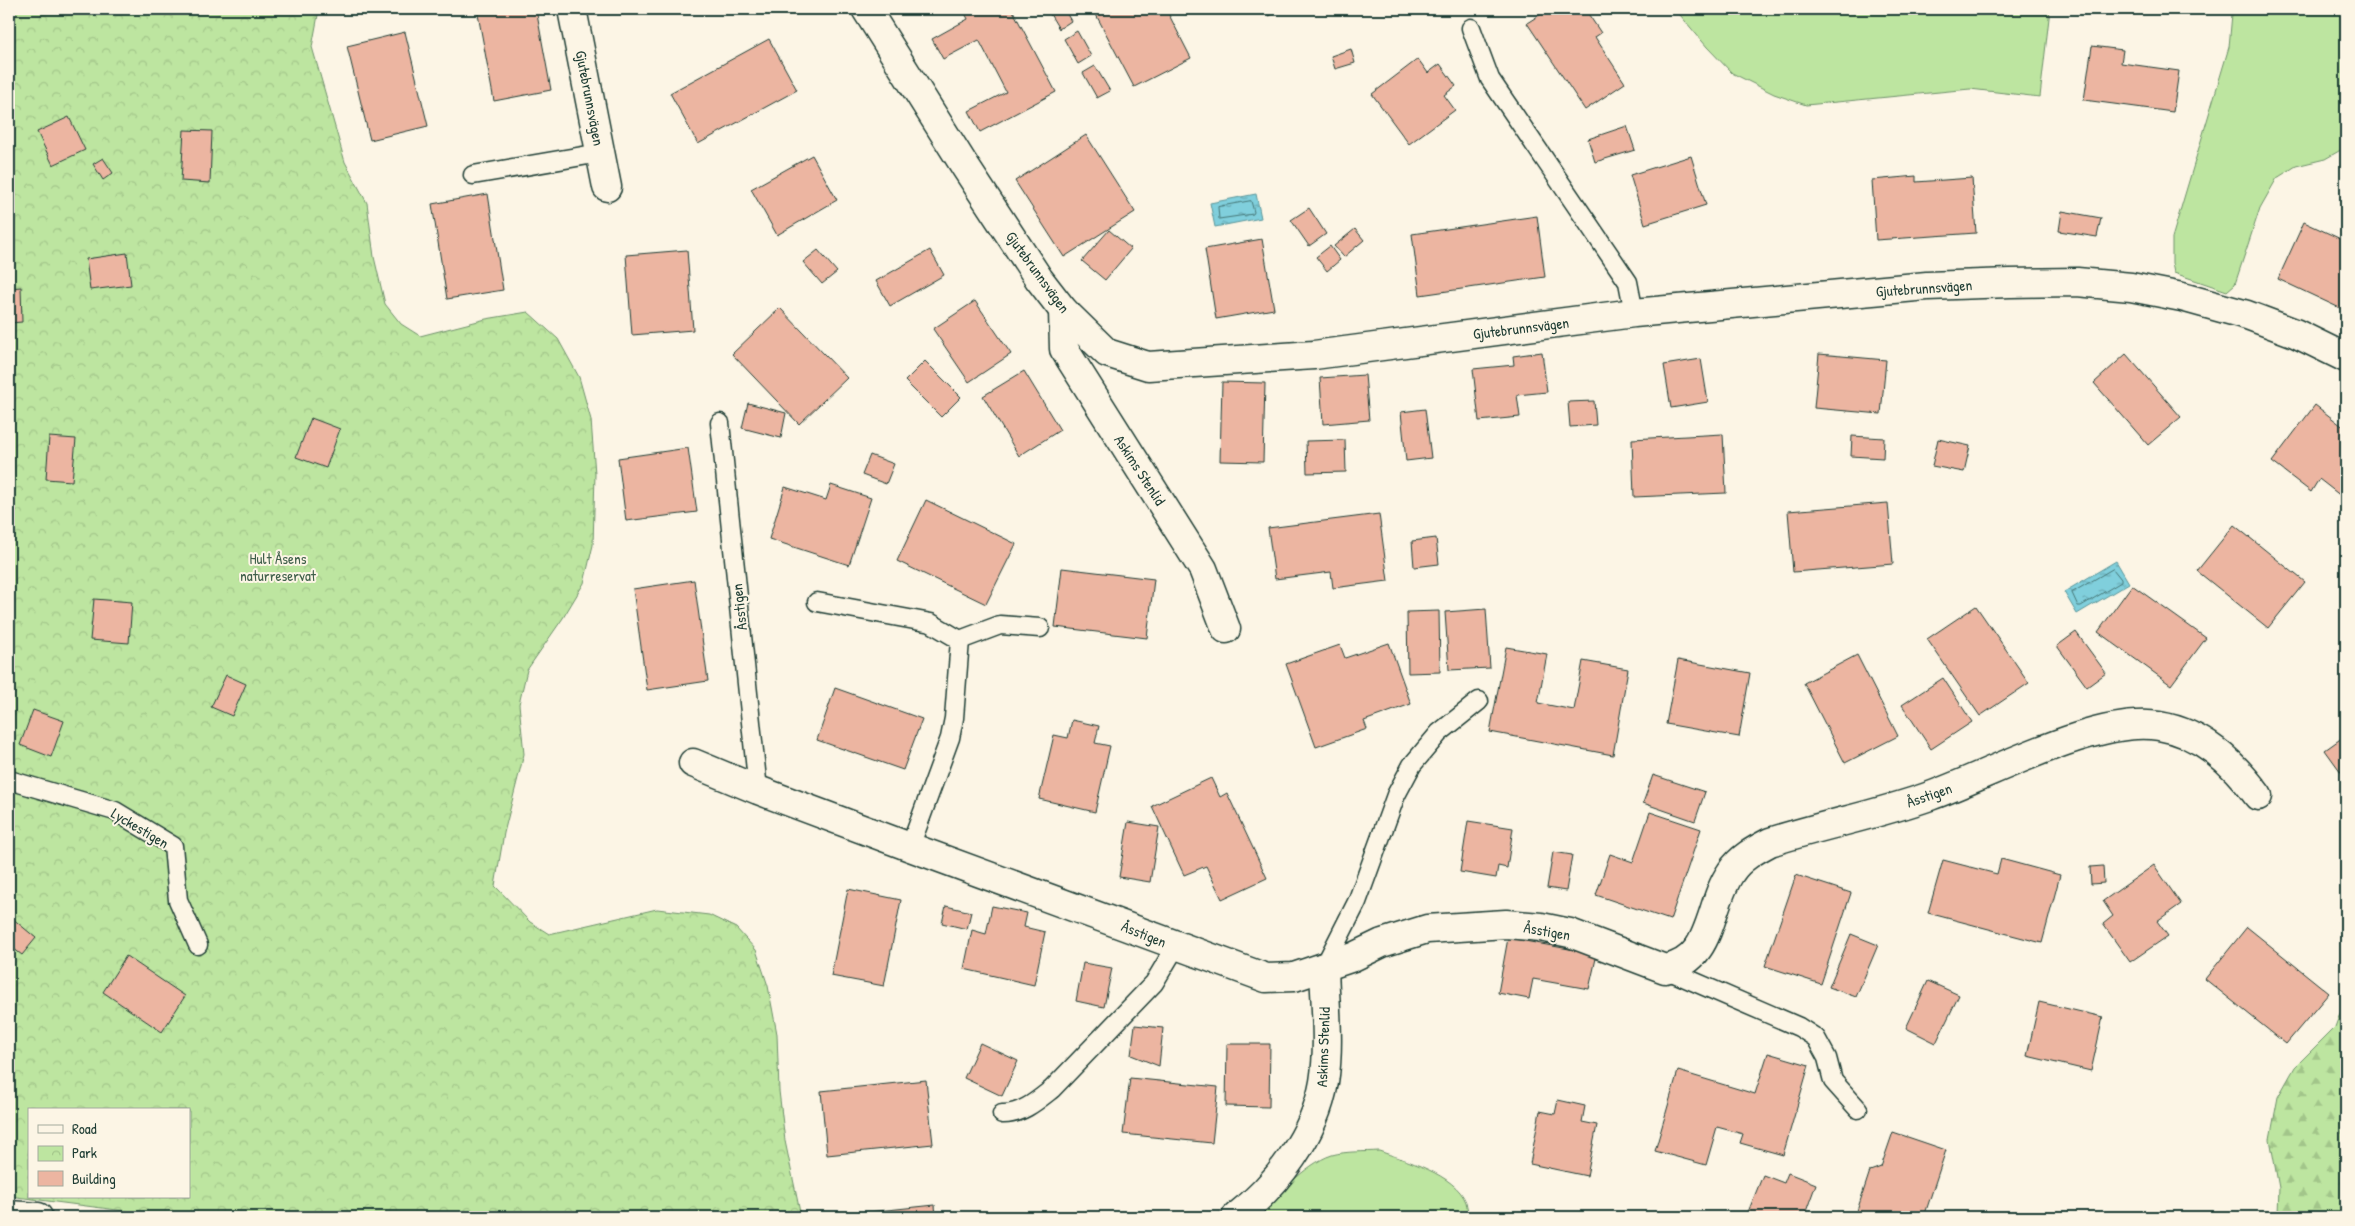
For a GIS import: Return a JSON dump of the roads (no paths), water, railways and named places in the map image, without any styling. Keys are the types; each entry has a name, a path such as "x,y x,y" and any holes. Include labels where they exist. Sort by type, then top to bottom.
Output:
{"street":[{"name":"Gjutebrunnsvägen","path":"572,9 607,187"},
{"name":"Gjutebrunnsvägen","path":"866,9 966,168 1040,280 1063,310 1107,353 1148,366 1314,355 1634,313 1927,286 2077,282 2131,287 2247,315 2295,333 2346,358"},
{"name":"Askims Stenlid","path":"1063,310 1064,349 1203,569 1226,629"},
{"name":"Åsstigen","path":"694,763 758,790 1266,978 1294,977 1353,957 1382,943 1427,929 1506,924 1541,927 1570,933 1665,969 1680,966 1692,957 1701,945 1720,892 1730,873 1751,852 1770,842 1929,796 2088,734 2109,728 2157,725 2181,731 2206,744 2227,760 2244,777 2258,796"},
{"name":"Askims Stenlid","path":"1236,1217 1271,1184 1288,1163 1318,1110 1324,1081 1326,1047 1324,967"},
{"path":"9,1215 38,1217"}],"lane":[{"path":"1472,28 1490,79 1628,282 1634,313"},
{"path":"473,175 600,153"},
{"name":"Åsstigen","path":"720,423 758,790"},
{"path":"817,602 932,623 960,640"},
{"path":"960,640 1000,625 1040,628"},
{"path":"910,847 950,738 954,718 960,640"},
{"path":"1324,967 1357,902 1396,795 1412,765 1439,734 1479,701"},
{"name":"Lyckestigen","path":"9,780 115,811 173,846 178,900 198,945"},
{"path":"1002,1114 1011,1114 1033,1104 1052,1089 1154,983 1176,946"},
{"path":"1665,969 1799,1027 1816,1038 1827,1058 1834,1081 1858,1109"}],"water":[{"path":"1256,194 1261,218 1215,227 1210,203"},
{"path":"2116,561 2129,583 2077,614 2064,592"}],"park label":[{"name":"Hult Åsens naturreservat","path":"278,566"}]}
